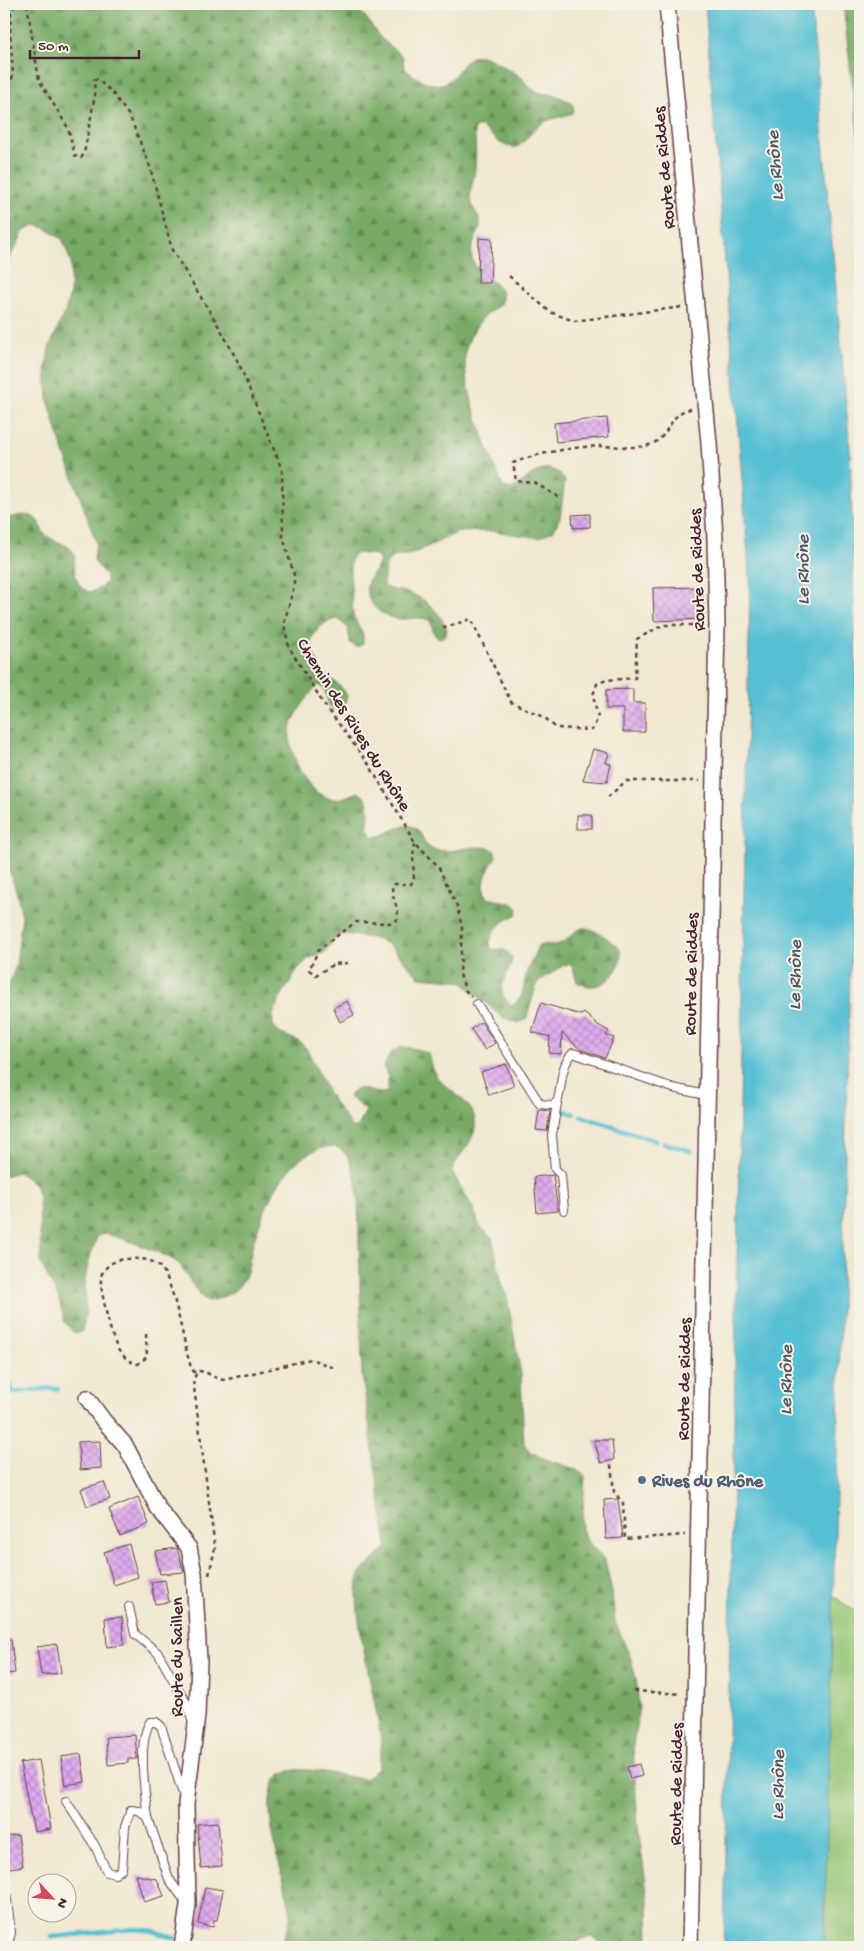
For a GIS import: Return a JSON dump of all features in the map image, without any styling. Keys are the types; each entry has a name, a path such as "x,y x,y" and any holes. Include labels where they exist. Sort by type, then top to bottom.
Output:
{"street":[{"name":"Route de Riddes","path":"667,4 705,408 715,538 717,625 690,1947"},
{"name":"Route du Saillen","path":"87,1398 125,1445 158,1508 189,1548 194,1573 199,1660 195,1729 186,1804 188,1905 182,1947"}],"lane":[{"path":"477,1004 540,1104 550,1106 557,1103"},
{"path":"564,1210 562,1175 555,1169 552,1136 557,1103 562,1089 562,1071 573,1053 672,1088 706,1095"},
{"path":"129,1607 135,1634 158,1653 188,1704 195,1729"},
{"path":"186,1804 162,1726 156,1722 150,1722 146,1730 144,1758 144,1782 148,1818 169,1879 188,1905"},
{"path":"66,1801 91,1838 107,1872 115,1874 122,1869 125,1827 131,1810 139,1810 148,1818"},
{"path":"4,1876 11,1933 7,1947"}],"path":[{"path":"4,119 13,73 10,32 11,14 16,4"},
{"name":"Chemin des Rives du Rhône","path":"27,4 39,80 68,128 75,156 81,158 84,154 95,95 94,80 97,78 110,91 130,117 150,167 172,250 221,330 240,366 282,470 283,537 294,574 294,586 284,624 289,647 323,703 368,763 415,842"},
{"path":"509,276 550,312 574,321 694,305"},
{"path":"558,497 535,483 516,480 513,463 533,455 596,446 649,445 666,434 672,419 685,410 705,408"},
{"path":"443,628 471,619 511,702 544,717 556,728 592,730 598,718 593,695 597,684 606,680 635,678 637,639 663,625 717,625"},
{"path":"608,797 626,781 714,781"},
{"path":"348,963 334,964 316,974 309,970 319,949 356,922 390,923 397,920 399,913 391,890 393,884 411,884 414,880 413,855 415,842"},
{"path":"415,842 438,866 457,906 462,928 460,974 465,990 477,1004"},
{"path":"146,1334 147,1357 138,1364 132,1363 118,1350 103,1300 101,1276 110,1264 120,1259 139,1258 154,1263 161,1268 172,1295 191,1368 196,1375"},
{"path":"207,1581 213,1564 215,1548 193,1380 198,1371 206,1371 215,1379 224,1380 311,1359 335,1368"},
{"path":"611,1464 614,1492 623,1503 625,1539 699,1534"},
{"path":"634,1691 695,1695"}],"green space":[{"path":"4,4 313,4 318,6 351,7 360,11 366,17 379,36 403,57 404,68 420,80 434,84 446,82 473,56 485,57 522,78 535,91 558,96 572,103 574,109 572,113 542,123 521,144 514,148 500,143 482,127 476,127 474,130 476,149 475,172 470,194 472,205 480,222 471,253 472,258 478,269 499,288 502,298 498,306 478,324 467,345 465,359 466,376 470,395 483,437 503,487 512,489 534,473 548,468 559,473 565,481 560,517 554,530 539,538 492,531 459,532 412,554 393,557 386,565 383,585 416,596 433,607 447,630 445,636 440,638 435,636 430,621 427,619 392,618 374,607 370,601 367,589 369,579 380,561 376,555 357,553 351,559 350,569 353,615 363,635 363,644 357,647 350,643 348,628 338,619 328,621 316,632 311,640 319,667 345,692 347,696 345,704 335,709 329,706 324,688 318,685 305,700 297,714 291,726 290,740 296,763 309,784 317,792 326,798 336,799 358,792 366,799 369,808 367,828 373,837 401,827 410,826 418,830 426,844 433,849 448,851 479,847 494,850 496,856 488,871 484,886 486,897 512,903 518,909 517,914 502,923 495,930 490,946 494,950 505,950 512,959 502,989 505,999 511,1005 515,1004 522,995 526,974 538,946 564,942 579,929 586,928 607,938 616,945 621,953 621,959 609,979 604,983 593,986 577,982 573,968 569,964 562,966 537,983 526,1020 518,1023 503,1018 463,983 454,980 419,977 389,945 378,939 345,934 336,937 325,952 308,959 297,970 280,998 273,1015 273,1025 279,1033 298,1041 307,1049 328,1093 352,1128 358,1127 366,1110 349,1097 352,1092 357,1089 378,1093 388,1091 388,1077 384,1068 387,1060 395,1050 407,1047 429,1054 436,1076 467,1104 475,1118 472,1139 457,1160 452,1172 473,1208 480,1227 492,1237 502,1286 507,1297 521,1374 524,1444 537,1455 571,1467 585,1476 582,1529 587,1541 605,1560 612,1592 615,1622 630,1656 636,1678 639,1707 633,1746 638,1828 648,1898 649,1947 601,1947 599,1941 593,1937 582,1939 573,1947 278,1947 288,1927 290,1912 270,1813 271,1793 277,1779 289,1771 306,1770 365,1779 378,1769 381,1752 379,1730 357,1604 358,1584 362,1571 387,1547 362,1375 358,1195 353,1171 347,1156 342,1150 335,1147 327,1147 312,1152 299,1160 287,1172 269,1201 252,1247 245,1277 239,1287 230,1294 220,1298 208,1301 195,1289 180,1265 167,1256 104,1233 97,1237 85,1283 84,1325 82,1331 75,1334 65,1322 58,1297 41,1264 39,1198 35,1184 18,1172 4,1176 4,998 16,965 22,916 16,890 4,856 4,520 23,515 32,516 36,519 45,535 69,548 75,555 74,564 77,580 86,591 92,592 98,589 106,582 106,576 94,561 96,542 60,441 48,400 46,369 49,348 65,312 70,293 71,263 63,240 47,229 36,225 24,231 4,269"},
{"path":"843,4 860,4 860,155"},
{"path":"832,1595 860,1615 860,1947 824,1947"}],"water":[{"name":"Le Rhône","path":"705,4 811,4 850,449 857,707 824,1947 724,1947 750,582"}],"building":[{"path":"479,238 492,239 490,283 478,283"},
{"path":"607,418 609,437 556,442 554,423"},
{"path":"590,514 590,527 573,528 572,515"},
{"path":"702,587 704,619 654,621 653,588"},
{"path":"633,689 633,703 645,703 645,732 623,732 623,709 606,709 606,690"},
{"path":"593,749 609,753 606,763 611,764 607,782 583,780"},
{"path":"578,815 592,815 592,829 578,829"},
{"path":"347,1001 354,1015 340,1022 333,1008"},
{"path":"541,1003 581,1015 584,1013 598,1025 609,1031 606,1035 614,1038 605,1058 580,1049 562,1033 561,1054 549,1053 550,1037 532,1032"},
{"path":"481,1022 495,1043 485,1050 471,1029"},
{"path":"506,1064 514,1086 489,1095 481,1072"},
{"path":"539,1110 550,1111 547,1131 536,1130"},
{"path":"553,1175 558,1211 537,1213 534,1177"},
{"path":"594,1440 612,1440 614,1460 601,1463"},
{"path":"100,1441 101,1468 80,1470 78,1442"},
{"path":"104,1482 110,1499 87,1506 81,1489"},
{"path":"138,1497 149,1524 120,1536 109,1509"},
{"path":"618,1499 623,1538 606,1539 604,1500"},
{"path":"129,1544 138,1577 114,1585 104,1552"},
{"path":"177,1548 184,1572 160,1574 155,1551"},
{"path":"165,1580 169,1602 155,1604 151,1582"},
{"path":"122,1617 124,1645 107,1647 105,1618"},
{"path":"11,1639 15,1673 4,1674 4,1640"},
{"path":"57,1644 61,1673 41,1675 37,1647"},
{"path":"135,1735 137,1759 128,1759 128,1763 108,1765 106,1737"},
{"path":"81,1754 85,1782 65,1785 61,1757"},
{"path":"39,1760 51,1829 34,1832 20,1763"},
{"path":"639,1764 642,1776 630,1779 627,1767"},
{"path":"218,1822 222,1866 201,1868 197,1824"},
{"path":"18,1835 23,1866 4,1869 4,1837"},
{"path":"136,1875 157,1879 164,1896 144,1902"},
{"path":"205,1887 223,1890 217,1920 214,1920 213,1927 198,1924"}],"waterway":[{"path":"562,1110 574,1114"},
{"path":"581,1116 656,1141"},
{"path":"664,1143 691,1151"},
{"path":"4,1379 10,1384 13,1392 45,1388 58,1389"},
{"path":"52,1937 135,1929 154,1931 175,1938"},
{"path":"189,1943 213,1947"}],"place":[{"name":"Rives du Rhône","path":"642,1480"}]}
